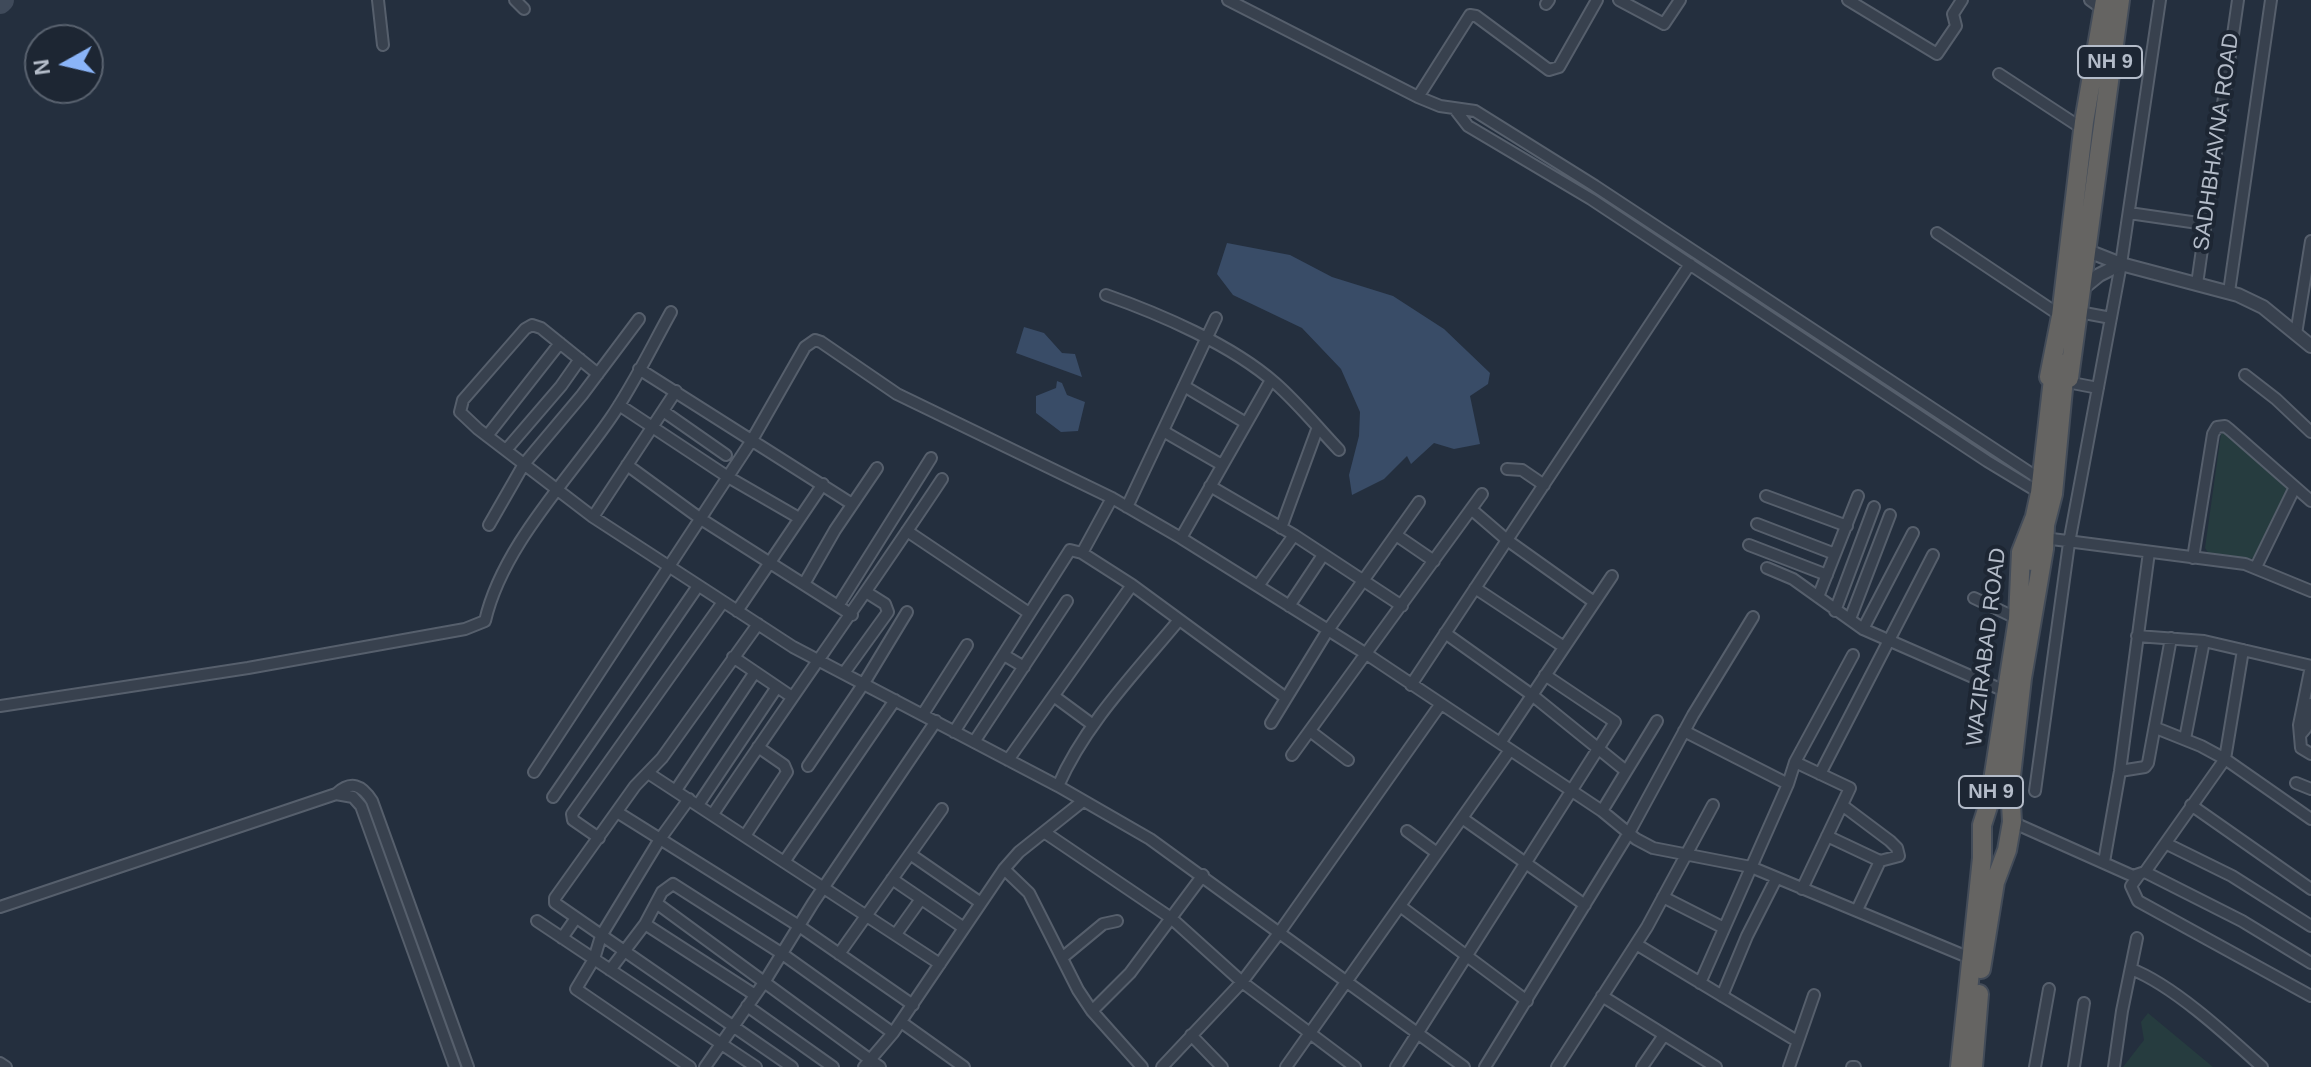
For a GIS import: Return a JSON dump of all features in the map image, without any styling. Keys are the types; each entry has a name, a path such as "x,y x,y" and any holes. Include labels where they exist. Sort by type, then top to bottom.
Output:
{"highway":[{"name":"WAZIRABAD ROAD","path":"2070,314 2083,126 2105,2"},
{"name":"WAZIRABAD ROAD","path":"2060,390 2048,380 2070,314 2083,288 2105,2"},
{"name":"WAZIRABAD ROAD","path":"2041,528 2040,486 2060,390"},
{"name":"WAZIRABAD ROAD","path":"1973,1067 1982,959 1995,882 2007,850 2012,822 2010,785 2024,621 2021,552 2041,528 2054,486 2060,390"},
{"name":"WAZIRABAD ROAD","path":"1960,1067 1982,825 1990,800 2007,692 2024,621"},
{"path":"1982,848 1986,837 1993,832 1998,833 2001,863"}],"street":[{"path":"378,0 383,45"},
{"path":"515,0 524,9"},
{"path":"1228,0 1418,97 1440,106 1475,111 1737,280 2040,486"},
{"path":"1418,97 1470,15 1476,16 1549,70 1554,70 1559,67 1597,0"},
{"path":"1619,0 1664,24 1680,0"},
{"path":"1848,0 1937,54 1956,26 1953,14 1962,0"},
{"path":"2035,791 2069,543 2121,264 2160,0"},
{"name":"SADHBHAVNA ROAD","path":"2197,284 2238,0"},
{"path":"2229,292 2271,0"},
{"path":"1999,74 2083,126"},
{"path":"1454,108 1468,126 1591,199 1987,461 2040,486"},
{"path":"2129,213 2205,224"},
{"path":"1937,233 2070,314 2111,318"},
{"path":"2296,334 2309,273 2311,241"},
{"path":"2088,251 2121,264 2229,292 2263,307 2311,346"},
{"path":"1411,685 1690,264"},
{"path":"2083,288 2099,275 2121,264"},
{"path":"1730,291 1737,280"},
{"path":"1106,295 1166,318 1206,338 1271,380 1339,450"},
{"path":"0,706 248,668 465,629 485,621 491,594 518,547 619,405 671,312"},
{"path":"1127,507 1216,318"},
{"path":"489,525 524,464 639,319"},
{"path":"598,374 537,325 528,327 459,406 462,416 593,517 737,611 820,660 1122,821 1203,875 1462,1067"},
{"path":"534,772 752,440 805,347 815,340 897,394 1112,498 1181,538 1368,655 1602,811 1636,839 1653,848 1685,856 1751,867 1970,958"},
{"path":"487,436 560,343"},
{"path":"506,450 580,359"},
{"path":"639,369 852,504"},
{"path":"2245,375 2311,432"},
{"path":"1181,538 1271,380"},
{"path":"1184,386 1246,423"},
{"path":"2060,390 2098,388"},
{"path":"593,517 676,391"},
{"path":"619,405 728,477 799,518"},
{"path":"663,411 726,455"},
{"path":"2193,558 2213,434 2217,427 2225,426 2311,501"},
{"path":"1281,528 1318,427"},
{"path":"1163,431 1222,465"},
{"path":"838,606 931,458"},
{"path":"627,465 701,519 852,615"},
{"path":"804,584 877,468"},
{"path":"1507,469 1522,470 1544,485"},
{"path":"713,814 852,615 942,479"},
{"path":"737,611 823,484"},
{"path":"1210,486 1294,535 1402,606"},
{"path":"2256,567 2295,487"},
{"path":"1292,755 1368,655 1482,494"},
{"path":"1766,496 1847,526"},
{"path":"1818,597 1858,496"},
{"path":"1082,553 1112,498"},
{"path":"1271,723 1328,630 1419,502"},
{"path":"1835,611 1874,507"},
{"path":"1471,509 1507,540 1594,602"},
{"path":"1850,619 1890,515"},
{"path":"1757,524 1835,554"},
{"path":"2041,528 2069,543 2256,567 2311,591"},
{"path":"907,531 1029,613"},
{"path":"1863,629 1913,533"},
{"path":"1258,586 1294,535"},
{"path":"1396,535 1434,561"},
{"path":"1749,545 1827,575"},
{"path":"954,732 1065,553 1070,550 1082,553 1132,585 1286,698"},
{"path":"2104,862 2120,771 2149,552"},
{"path":"1289,606 1323,555"},
{"path":"1820,774 1933,555"},
{"path":"1767,568 1793,579 1863,629 2007,692"},
{"path":"1500,743 1612,576"},
{"path":"1008,760 1132,585"},
{"path":"553,797 698,586"},
{"path":"1475,588 1564,647"},
{"path":"844,673 888,612 885,604 866,592"},
{"path":"1974,598 2024,621 2057,627"},
{"path":"974,742 1067,601"},
{"path":"599,838 573,820 572,814 723,602"},
{"path":"808,766 907,612"},
{"path":"1485,1067 1630,831 1684,731 1753,617"},
{"path":"1058,786 1066,767 1093,725 1179,620"},
{"path":"758,624 662,758 635,786 555,898 558,906 792,1067"},
{"path":"1445,633 1532,695 1626,771"},
{"path":"2137,636 2204,641 2311,666 2299,725 2301,748 2311,754"},
{"path":"2120,771 2145,767 2148,763 2171,638"},
{"path":"2185,739 2204,641"},
{"path":"923,714 967,645"},
{"path":"2243,650 2225,759 2167,844 2131,886 2138,901 2311,996"},
{"path":"1004,655 1024,667"},
{"path":"1700,983 1795,762 1853,655"},
{"path":"733,657 792,697"},
{"path":"676,790 755,672"},
{"path":"1396,1067 1615,722 1545,675"},
{"path":"690,1067 576,989 594,959 601,936 660,839 693,802 777,687"},
{"path":"1055,697 1093,725"},
{"path":"784,862 895,700"},
{"path":"2301,734 2306,728 2311,704"},
{"path":"1162,1067 1242,982 1440,705"},
{"path":"705,1067 936,721"},
{"path":"1602,811 1657,721"},
{"path":"2156,728 2225,759 2311,819"},
{"path":"1310,731 1348,760"},
{"path":"1684,731 1788,784"},
{"path":"745,836 787,772 784,765 758,747"},
{"path":"1286,1067 1510,750"},
{"path":"1795,762 1850,788 1802,889"},
{"path":"648,773 940,964"},
{"path":"2296,783 2311,789"},
{"path":"0,907 336,794 351,785 362,788 372,801 468,1067"},
{"path":"357,801 362,788"},
{"path":"336,794 348,795 357,801 455,1067"},
{"path":"867,1063 901,1022 1004,869 1019,852 1083,801"},
{"path":"1557,1067 1636,944 1713,805"},
{"path":"1827,836 1880,861 1899,856 1897,848 1842,805"},
{"path":"2191,805 2311,889"},
{"path":"839,954 942,809"},
{"path":"617,812 799,926 913,1005"},
{"path":"1462,818 1585,905"},
{"path":"2012,822 2133,876 2142,873 2242,921 2311,963"},
{"path":"1407,831 1437,853"},
{"path":"1044,832 1171,918 1242,982 1355,1067"},
{"path":"2167,844 2232,876 2311,926"},
{"path":"910,854 981,903"},
{"path":"1857,910 1880,861"},
{"path":"1004,869 1029,893 1092,1011 1142,1067"},
{"path":"1092,1011 1130,973 1203,875"},
{"path":"892,879 964,928"},
{"path":"1722,996 1747,936 1776,879"},
{"path":"610,970 645,924 662,892 673,884 781,953 893,1033"},
{"path":"1663,897 1724,928"},
{"path":"896,934 921,899"},
{"path":"659,905 765,981 867,1063 880,1067"},
{"path":"1400,906 1527,1001"},
{"path":"562,938 576,918"},
{"path":"537,921 756,1067"},
{"path":"1062,958 1103,924 1117,921"},
{"path":"645,924 755,995"},
{"path":"2114,1067 2137,938"},
{"path":"1636,944 1797,1041"},
{"path":"2131,969 2153,980 2196,1011 2262,1067"},
{"path":"2035,1067 2049,989"},
{"path":"1789,1067 1814,995"},
{"path":"1602,996 1716,1067"},
{"path":"2074,1067 2084,1003"},
{"path":"747,1006 833,1067"},
{"path":"901,1022 964,1067"},
{"path":"1191,1035 1222,1067"},
{"path":"1642,1067 1664,1035"},
{"path":"0,1063 6,1067"}],"green space":[{"path":"2228,426 2294,482 2255,559 2209,554 2205,548 2221,434"},
{"path":"2148,1013 2213,1067 2123,1067 2144,1040 2141,1022"}],"water":[{"path":"1227,243 1290,255 1332,277 1393,296 1444,329 1490,373 1488,384 1470,396 1480,444 1454,449 1434,443 1411,464 1407,456 1384,479 1352,495 1349,475 1359,436 1360,412 1341,369 1302,328 1233,295 1217,274"},
{"path":"1024,327 1044,333 1062,353 1075,354 1082,377 1016,353"},
{"path":"1057,381 1062,383 1067,395 1085,402 1078,431 1061,432 1036,413 1036,396 1056,388"}]}
